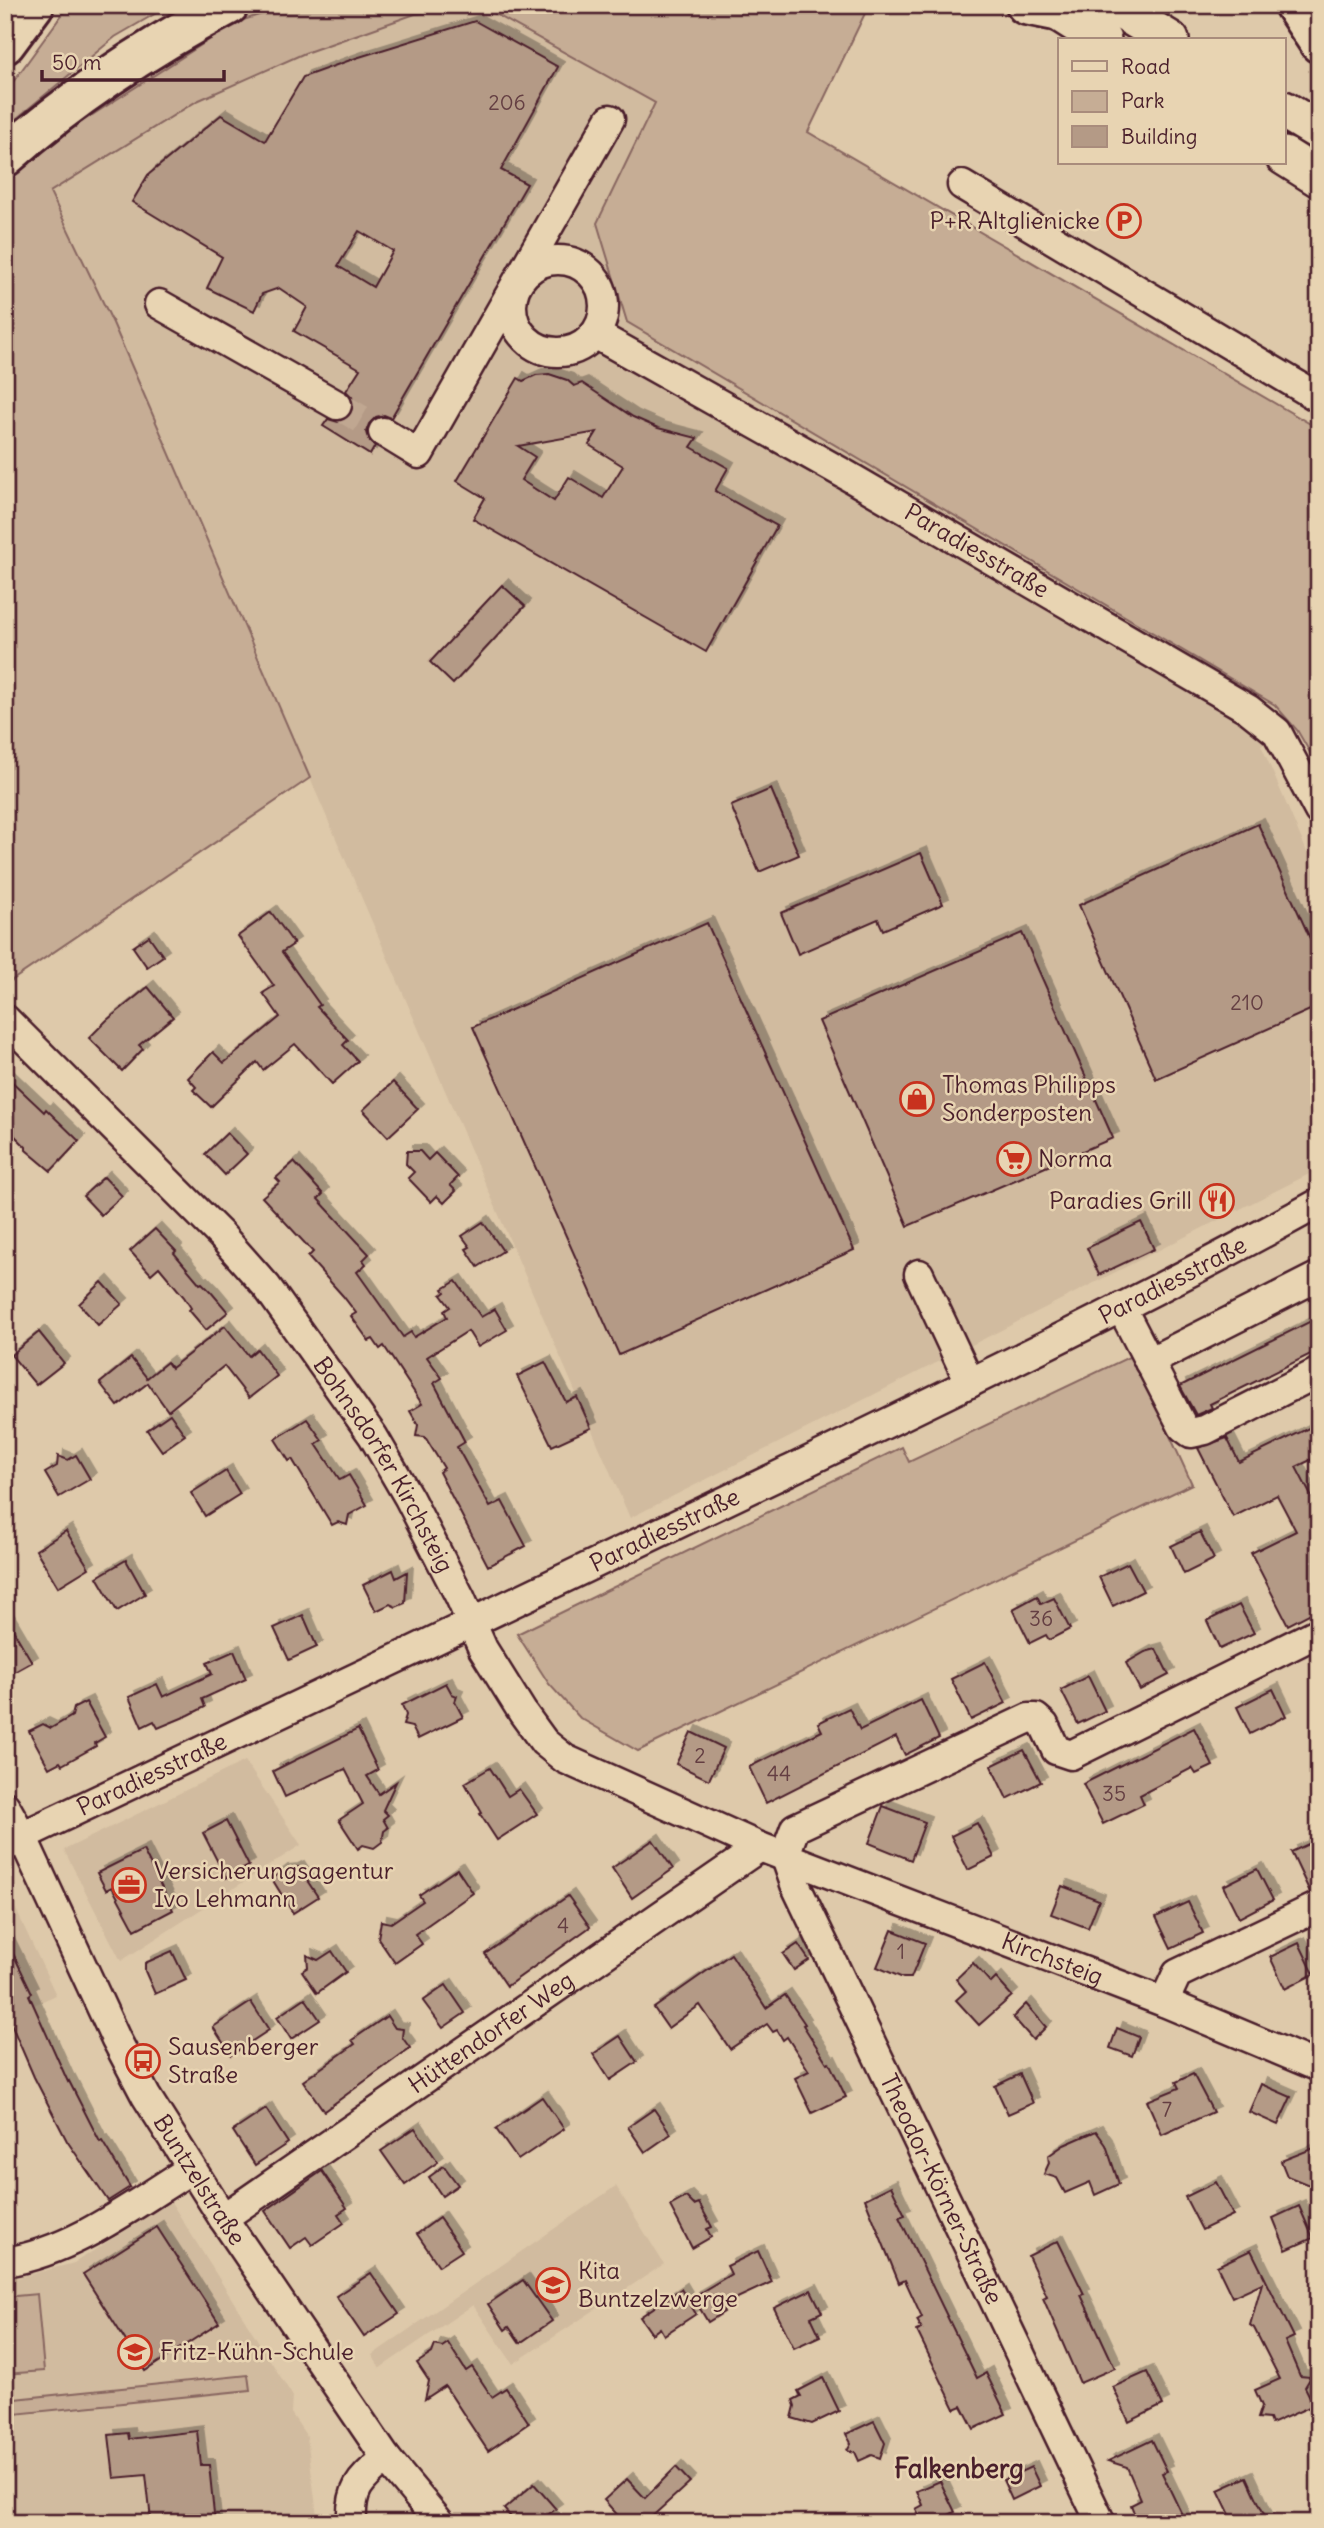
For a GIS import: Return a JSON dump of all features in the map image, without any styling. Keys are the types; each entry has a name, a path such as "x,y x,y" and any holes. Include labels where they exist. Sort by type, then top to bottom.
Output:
{"highway":[{"path":"5,44 34,5"},
{"path":"5,157 43,124 107,76 172,35 229,5"},
{"path":"1294,5 1319,43"}],"main road":[{"path":"1112,5 1167,38"},
{"path":"1043,7 1098,38"},
{"path":"1286,111 1319,131"},
{"path":"1286,157 1319,178"}],"street":[{"path":"383,432 419,454 610,119"},
{"path":"962,185 1319,398"},
{"path":"554,260 568,261 583,267 594,277 603,298 602,320 595,334 585,344 573,350 546,351 533,345 523,337 512,312 512,298 517,285 526,273 539,264 554,260"},
{"path":"159,304 337,405"},
{"name":"Paradiesstraße","path":"595,334 1248,709 1277,732 1319,811"},
{"name":"Bohnsdorfer Kirchsteig","path":"5,1019 220,1234 267,1287 373,1436 409,1498 473,1623 483,1649 544,1742 565,1759 772,1852"},
{"name":"Paradiesstraße","path":"14,1841 970,1383 1215,1261 1319,1203"},
{"path":"919,1274 970,1383"},
{"path":"1149,1362 1319,1276"},
{"path":"1121,1307 1182,1427 1191,1433 1205,1430 1319,1372"},
{"path":"772,1852 795,1828 1029,1718 1035,1718 1044,1725 1056,1750 1071,1755 1319,1632"},
{"name":"Buntzelstraße","path":"5,1806 14,1841 146,2095 223,2218 386,2458 440,2523"},
{"name":"Kirchsteig","path":"772,1852 1164,2002 1319,2067"},
{"name":"Hüttendorfer Weg","path":"223,2218 772,1852"},
{"name":"Theodor-Körner-Straße","path":"772,1852 795,1884 1101,2523"},
{"path":"1164,2002 1177,1974 1319,1906"},
{"path":"5,2262 32,2258 68,2244 191,2169"},
{"path":"352,2523 352,2498 359,2482 386,2458"}],"shaded area":[{"path":"481,6 655,103 597,223 628,322 1275,705 1297,730 1261,745 1319,880 1319,1169 630,1518 113,323 50,192 197,101 305,53 415,14"},
{"path":"245,1761 301,1845 121,1961 64,1850"},
{"path":"5,1886 56,1995 5,2018"},
{"name":"Kita Buntzelzwerge","path":"616,2186 664,2264 513,2364 473,2305 380,2368 372,2355"},
{"name":"Fritz-Kühn-Schule","path":"171,2202 292,2395 291,2413 307,2437 318,2523 5,2523 5,2281 74,2263"}],"green space":[{"path":"69,5 170,5 115,37 5,128 5,93"},
{"path":"290,5 869,5 808,132 1319,429 1319,768 1297,730 1275,705 627,322 597,223 655,103 481,6 415,14 305,53 197,101 50,192 113,323 310,778 5,985 5,185 41,148 237,22"},
{"path":"1133,1355 1192,1484 638,1751 580,1718 549,1684 517,1634 902,1447 909,1462"},
{"path":"37,2294 44,2371 5,2374 5,2297"},
{"path":"248,2375 250,2390 5,2415 5,2400"}],"building":[{"path":"475,21 558,67 501,170 527,184 391,418 384,415 376,417 369,424 366,432 368,439 375,446 370,455 323,426 328,419 338,422 351,414 354,404 346,391 360,369 294,331 307,307 279,288 262,294 254,311 207,288 222,257 132,202 148,175 221,115 265,141 303,77","holes":["359,231 393,251 373,287 338,266"]},
{"path":"549,374 567,380 574,386 582,383 633,417 658,428 697,438 691,447 728,468 715,491 777,526 706,652 473,519 485,498 457,481 518,378 523,381 536,375","holes":["597,432 589,445 623,466 603,498 569,477 554,501 521,480 535,457 518,446"]},
{"path":"502,585 525,606 453,684 430,662"},
{"path":"771,789 799,855 759,872 731,806"},
{"path":"1258,824 1319,958 1319,1006 1156,1079 1079,905"},
{"path":"921,853 943,904 883,930 878,919 798,954 781,913"},
{"path":"271,912 294,944 282,952 320,1005 317,1007 348,1040 343,1045 358,1061 332,1084 295,1044 263,1070 257,1062 211,1107 193,1090 196,1087 188,1078 213,1052 224,1063 280,1017 263,993 274,986 238,936"},
{"path":"707,923 854,1250 619,1355 473,1027"},
{"path":"1022,933 1113,1138 908,1226 819,1021"},
{"path":"149,936 163,956 147,967 133,947"},
{"path":"148,987 173,1017 139,1045 143,1049 122,1071 89,1038"},
{"path":"5,1075 79,1141 51,1171 26,1150 5,1126"},
{"path":"393,1082 418,1109 388,1137 363,1110"},
{"path":"227,1133 247,1154 225,1175 205,1154"},
{"path":"407,1151 420,1151 428,1160 435,1153 458,1177 450,1185 456,1191 444,1203 437,1196 431,1202 408,1178 414,1172 406,1164"},
{"path":"294,1162 323,1194 318,1199 369,1254 363,1260 366,1264 357,1272 403,1337 411,1332 414,1337 447,1317 444,1311 450,1307 441,1295 445,1292 443,1289 456,1281 481,1317 495,1309 507,1330 478,1347 468,1331 427,1357 442,1378 434,1383 465,1442 457,1447 490,1507 502,1501 526,1546 488,1566 439,1472 444,1468 425,1437 416,1436 418,1425 410,1411 422,1404 384,1346 380,1349 373,1339 369,1341 351,1316 356,1313 308,1257 313,1252 262,1197 280,1182 276,1178"},
{"path":"104,1177 122,1196 101,1215 83,1196"},
{"path":"483,1222 503,1251 478,1267 466,1249 470,1247 462,1236"},
{"path":"1141,1222 1154,1249 1099,1275 1087,1248"},
{"path":"155,1229 176,1251 174,1253 200,1284 211,1292 228,1312 206,1330 159,1267 151,1274 130,1251"},
{"path":"102,1282 122,1304 98,1325 79,1304"},
{"path":"1319,1317 1319,1350 1210,1404 1212,1408 1196,1415 1180,1386"},
{"path":"225,1326 249,1356 257,1349 277,1376 249,1398 224,1366 168,1411 148,1383 118,1406 100,1383 131,1358 147,1378 167,1362 171,1368"},
{"path":"39,1332 64,1363 36,1385 11,1355"},
{"path":"545,1362 566,1402 577,1397 591,1428 552,1446 517,1376"},
{"path":"170,1414 185,1435 162,1451 147,1430"},
{"path":"307,1419 322,1440 316,1444 340,1480 349,1475 367,1505 349,1515 347,1525 338,1522 332,1525 292,1459 289,1461 275,1439"},
{"path":"1319,1423 1319,1456 1296,1467 1319,1511 1319,1609 1288,1625 1251,1553 1296,1531 1277,1495 1233,1517 1198,1448 1227,1438 1239,1462"},
{"path":"76,1455 90,1479 59,1497 45,1473 57,1466 58,1456 68,1460"},
{"path":"226,1471 240,1494 205,1516 191,1493"},
{"path":"66,1531 89,1568 58,1587 36,1550"},
{"path":"1200,1532 1214,1559 1184,1574 1171,1546"},
{"path":"126,1560 145,1594 117,1611 97,1577"},
{"path":"1128,1563 1143,1591 1113,1606 1099,1577"},
{"path":"393,1570 396,1578 407,1572 405,1603 396,1607 390,1604 376,1611 363,1585"},
{"path":"1037,1596 1041,1604 1054,1598 1070,1629 1049,1640 1046,1635 1030,1643 1013,1609"},
{"path":"1239,1605 1254,1633 1220,1649 1207,1621"},
{"path":"303,1615 317,1647 289,1660 274,1628"},
{"path":"5,1616 32,1662 5,1677"},
{"path":"1156,1649 1169,1675 1140,1690 1126,1663"},
{"path":"234,1651 246,1679 202,1699 205,1707 189,1715 158,1728 154,1721 142,1727 129,1697 157,1684 163,1697 212,1674 207,1663"},
{"path":"985,1662 1006,1703 971,1720 951,1679"},
{"path":"1088,1676 1105,1711 1078,1724 1061,1690"},
{"path":"446,1683 452,1694 457,1696 455,1702 463,1717 418,1739 412,1727 403,1725 406,1715 402,1705"},
{"path":"1273,1689 1286,1716 1250,1734 1237,1707"},
{"path":"921,1700 939,1738 905,1755 896,1737 766,1803 749,1767 822,1731 818,1723 849,1708 860,1730"},
{"path":"86,1702 105,1737 95,1743 96,1746 62,1765 60,1762 49,1768 29,1731 43,1724 51,1728 72,1716 74,1708"},
{"path":"1194,1728 1213,1766 1196,1774 1192,1768 1140,1795 1144,1804 1103,1824 1083,1784"},
{"path":"358,1729 378,1770 367,1776 379,1794 396,1782 383,1810 388,1815 383,1819 388,1828 384,1831 382,1842 374,1848 363,1845 358,1849 339,1820 363,1804 345,1769 285,1797 273,1771"},
{"path":"691,1732 724,1748 709,1780 676,1764"},
{"path":"1024,1750 1041,1782 1007,1799 991,1766"},
{"path":"490,1768 508,1796 519,1789 537,1814 497,1840 465,1783"},
{"path":"883,1806 925,1822 911,1860 869,1843"},
{"path":"226,1821 249,1866 226,1878 203,1833"},
{"path":"977,1823 994,1857 968,1870 951,1836"},
{"path":"1319,1839 1319,1890 1310,1892 1291,1852"},
{"path":"653,1840 673,1869 632,1898 612,1868"},
{"path":"143,1850 173,1910 135,1930 112,1887 106,1890 97,1873"},
{"path":"298,1867 318,1897 293,1913 272,1879 282,1871"},
{"path":"457,1869 473,1893 415,1934 422,1944 395,1963 378,1938 381,1921 391,1923 423,1901 419,1895"},
{"path":"1257,1869 1273,1900 1239,1918 1223,1886"},
{"path":"1062,1886 1099,1900 1088,1928 1051,1914"},
{"path":"568,1896 590,1927 507,1986 485,1954"},
{"path":"1188,1902 1203,1933 1171,1948 1156,1917"},
{"path":"892,1930 925,1943 911,1978 903,1978 877,1967"},
{"path":"5,1937 32,1993 29,1995 68,2082 100,2142 102,2141 130,2187 108,2201 67,2141 34,2077 5,2010"},
{"path":"1299,1943 1314,1974 1285,1989 1270,1957"},
{"path":"798,1944 809,1960 794,1970 783,1954"},
{"path":"172,1951 186,1980 155,1994 145,1971 145,1963"},
{"path":"332,1951 346,1972 317,1993 302,1971 308,1967 307,1955 318,1960"},
{"path":"731,1954 766,2008 785,1995 827,2063 829,2062 846,2097 812,2113 795,2078 809,2071 787,2037 783,2040 777,2030 773,2032 767,2024 730,2049 700,2005 668,2028 654,2008"},
{"path":"973,1963 991,1983 996,1978 1012,1996 979,2025 956,2000 966,1991 956,1979"},
{"path":"446,1985 465,2013 443,2028 423,2001"},
{"path":"305,1998 320,2020 291,2039 277,2017"},
{"path":"251,2002 269,2030 231,2055 213,2027"},
{"path":"1026,2004 1046,2027 1033,2040 1013,2017"},
{"path":"387,2016 395,2028 403,2029 402,2037 410,2048 324,2111 303,2081 355,2044 352,2040"},
{"path":"1117,2028 1139,2037 1132,2056 1110,2048"},
{"path":"620,2036 637,2062 610,2080 593,2054"},
{"path":"1020,2074 1033,2103 1008,2114 995,2086"},
{"path":"1193,2074 1213,2112 1162,2135 1147,2101 1179,2088 1176,2082"},
{"path":"1261,2084 1291,2097 1278,2125 1249,2112"},
{"path":"542,2097 564,2129 518,2160 496,2129"},
{"path":"266,2109 288,2143 255,2165 233,2131"},
{"path":"654,2109 671,2134 645,2152 628,2127"},
{"path":"415,2128 438,2162 405,2185 381,2151"},
{"path":"1096,2131 1106,2145 1119,2184 1095,2195 1090,2182 1065,2193 1057,2178 1044,2174 1049,2163 1048,2156 1064,2145"},
{"path":"1319,2146 1319,2189 1287,2176 1281,2161"},
{"path":"444,2166 458,2185 442,2196 429,2177"},
{"path":"322,2171 347,2208 338,2214 344,2223 312,2245 306,2237 290,2248 265,2211"},
{"path":"1216,2182 1233,2215 1202,2230 1185,2197"},
{"path":"891,2186 905,2215 899,2217 977,2378 986,2373 1006,2414 974,2429 962,2406 955,2409 917,2331 922,2329 917,2320 922,2317 905,2280 899,2283 865,2199"},
{"path":"686,2197 694,2205 699,2203 712,2227 707,2229 711,2237 692,2248 670,2206"},
{"path":"1299,2206 1313,2238 1286,2250 1273,2218"},
{"path":"439,2218 462,2251 439,2266 417,2234"},
{"path":"157,2227 219,2323 145,2371 83,2274"},
{"path":"1058,2241 1115,2368 1080,2383 1043,2298 1047,2296 1028,2256"},
{"path":"1251,2250 1294,2337 1285,2341 1300,2376 1311,2377 1305,2387 1314,2405 1271,2424 1269,2419 1258,2418 1262,2406 1255,2390 1280,2379 1250,2325 1262,2283 1232,2297 1217,2266"},
{"path":"758,2251 772,2282 720,2306 724,2312 708,2322 693,2297 731,2274 727,2266"},
{"path":"371,2273 399,2314 364,2337 336,2296"},
{"path":"523,2280 552,2321 520,2343 509,2327 505,2330 488,2304"},
{"path":"681,2289 696,2314 664,2335 660,2328 652,2334 640,2317"},
{"path":"811,2290 822,2312 811,2317 820,2336 794,2348 774,2308"},
{"path":"448,2343 466,2371 472,2367 492,2397 506,2388 529,2423 488,2451 445,2386 425,2399 429,2381 417,2363 432,2353 435,2345 442,2347"},
{"path":"1147,2372 1163,2405 1129,2422 1113,2387"},
{"path":"823,2378 839,2411 812,2424 792,2418 795,2406 793,2400 801,2396 798,2391"},
{"path":"874,2421 885,2443 880,2458 872,2455 859,2461 855,2452 847,2450 851,2443 846,2434"},
{"path":"197,2431 201,2465 209,2465 215,2523 162,2523 162,2519 151,2520 146,2475 114,2478 109,2435 128,2433 129,2439"},
{"path":"1152,2440 1167,2471 1162,2473 1186,2523 1138,2523 1131,2505 1141,2500 1127,2467 1108,2461"},
{"path":"676,2467 690,2482 645,2523 619,2523 622,2520 604,2500 627,2479 645,2498"},
{"path":"1031,2467 1040,2486 1012,2500 1003,2480"},
{"path":"1247,2477 1268,2523 1234,2523 1218,2490"},
{"path":"940,2481 955,2512 932,2523 923,2523 916,2509 923,2505 917,2491"},
{"path":"534,2484 556,2509 549,2514 557,2523 516,2523 504,2509"}],"tunnel":[{"path":"337,405 383,432"}],"place":[{"name":"P+R Altglienicke","path":"1124,221"},
{"name":"Thomas Philipps Sonderposten","path":"917,1099"},
{"name":"Norma","path":"1014,1159"},
{"name":"Paradies Grill","path":"1217,1201"},
{"name":"Versicherungsagentur Ivo Lehmann","path":"129,1885"},
{"name":"Sausenberger Straße","path":"143,2061"},
{"name":"Kita Buntzelzwerge","path":"553,2285"},
{"name":"Fritz-Kühn-Schule","path":"135,2352"}],"district":[{"name":"Falkenberg","path":"959,2469"}]}
